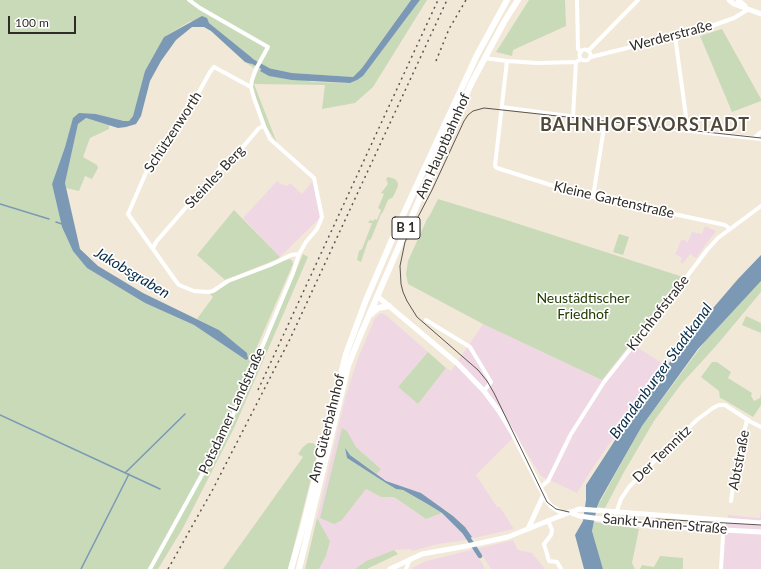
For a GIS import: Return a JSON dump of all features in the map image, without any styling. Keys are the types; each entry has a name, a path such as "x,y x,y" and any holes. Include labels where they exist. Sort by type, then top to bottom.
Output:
{"main road":[{"name":"Am Hauptbahnhof","path":"377,296 438,156 484,58 518,0"},
{"name":"Am Hauptbahnhof","path":"370,290 476,55 507,1"},
{"path":"507,1 514,6"},
{"path":"476,55 484,58"},
{"path":"370,290 377,296"},
{"name":"Am Güterbahnhof","path":"299,569 346,354 370,290"},
{"name":"Am Güterbahnhof","path":"291,569 348,366 377,296"},
{"path":"367,319 375,310 382,306 389,306"}],"street":[{"path":"189,0 200,8 268,47 256,69 251,87"},
{"path":"577,0 578,48 581,52 581,59"},
{"path":"581,52 584,50 588,51 638,0"},
{"path":"729,0 734,4 761,14"},
{"path":"738,0 749,9"},
{"name":"Werderstraße","path":"576,62 581,59 586,61 591,57 703,29 734,18 749,9"},
{"path":"675,36 688,131"},
{"path":"588,51 591,54 591,57"},
{"path":"484,58 507,61 576,62 573,117"},
{"path":"507,61 502,107 605,121 761,139"},
{"name":"Schützenworth","path":"251,87 214,67 179,128 150,164 128,214 179,285 194,291 208,292 217,289 228,282 291,255 299,254"},
{"name":"Potsdamer Landstraße","path":"150,569 226,431 293,273 299,254 317,229 322,217 315,180 270,139 251,87"},
{"name":"Kleine Gartenstraße","path":"502,107 495,166 497,168 576,193 725,225 730,229"},
{"path":"593,196 605,121"},
{"name":"Steinles Berg","path":"153,248 156,242 220,168 231,161 259,128 264,126"},
{"path":"754,138 761,132"},
{"name":"Kirchhofstraße","path":"541,487 548,481 571,435 604,382 694,267 713,243 761,206"},
{"path":"377,296 458,364 484,391 499,411 513,434 551,506 567,513"},
{"path":"426,320 470,347 491,382 484,391"},
{"name":"Der Temnitz","path":"616,513 621,500 629,487 698,419 719,405 725,405 747,420"},
{"path":"747,420 761,427"},
{"name":"Abtstraße","path":"732,501 737,459 747,420"},
{"path":"528,529 544,494"},
{"name":"Sankt-Annen-Straße","path":"567,513 580,509 600,512 761,523"},
{"path":"390,569 422,554 508,537 567,513"},
{"name":"Sankt-Annen-Straße","path":"567,513 653,526 761,532"},
{"path":"548,520 552,530 551,535 544,544 549,561 557,562 561,569"},
{"path":"721,569 724,520"},
{"path":"406,569 410,559"}],"shaded area":[{"path":"277,181 287,186 290,183 302,194 313,181 320,218 280,257 243,218"},
{"path":"705,226 716,231 696,258 690,254 683,264 680,262 682,258 675,254 682,239 688,242 692,232 702,234"},
{"path":"381,313 386,315 428,352 398,387 418,404 446,368 451,371 483,324 602,380 631,343 666,366 640,400 577,493 541,476 516,435 476,475 497,507 500,507 514,529 460,541 438,544 412,551 410,549 394,550 366,561 355,569 319,569 326,556 330,541 317,518 345,399 358,358 375,318","holes":["347,431 356,447 381,469 377,474 386,481 421,493 446,510 465,527 472,537 468,539 442,513 426,519 394,497 381,497 366,489 342,520"]},
{"path":"761,509 761,569 721,569 724,520 728,518 728,515 760,518"},
{"path":"513,540 518,550 532,553 545,569 491,569 479,550 476,552 485,569 412,568 426,561"}],"green space":[{"path":"0,0 411,0 362,68 353,77 292,73 263,67 312,82 350,83 363,76 420,0 427,0 373,87 355,103 322,109 325,85 254,84 277,143 267,128 253,90 253,81 261,62 257,61 254,68 245,62 251,64 253,60 209,23 200,19 189,22 164,37 133,116 129,121 96,114 72,123 52,184 62,227 87,268 145,303 194,325 246,360 219,330 197,319 213,297 210,294 230,282 289,259 292,260 293,264 253,356 259,359 303,254 308,257 234,428 183,528 158,569 0,569"},
{"path":"529,0 565,0 566,26 513,50 512,56 496,52"},
{"path":"722,29 761,99 761,101 732,112 700,36"},
{"path":"86,118 109,125 109,129 90,138 83,157 97,165 98,168 92,179 85,176 79,191 66,188 65,183 78,124"},
{"path":"388,177 395,179 398,186 393,197 388,200 381,214 371,239 368,241 361,262 357,260 359,251 362,249 372,223 368,223 370,220 377,220 381,210 378,208 384,194 381,193 388,184 386,179"},
{"name":"Neustädtischer Friedhof","path":"438,199 683,277 602,380 483,324 408,284 406,274 408,261"},
{"path":"234,210 280,257 225,280 197,255"},
{"path":"619,234 629,237 623,255 613,252"},
{"path":"761,281 761,292 716,346 682,383 654,421 605,508 597,507 642,426 706,340"},
{"path":"746,316 761,323 761,333 742,325"},
{"path":"428,352 446,368 418,404 398,387"},
{"path":"712,362 717,362 731,372 728,378 752,393 751,396 754,401 760,398 761,394 761,405 753,417 721,398 720,399 719,391 701,377"},
{"path":"342,428 347,431 356,447 381,469 377,474 350,455 345,449 347,458 396,489 403,490 442,513 426,519 394,497 381,497 366,489 342,520 334,524 320,518"},
{"path":"308,443 313,443 317,447 318,451 288,569 223,569 303,457 298,454"},
{"path":"317,518 330,541 326,556 319,569 305,569"},
{"path":"594,522 639,529 632,563 635,569 603,569 592,531"},
{"path":"394,550 398,554 367,569 355,569 366,561"},
{"path":"660,556 683,558 683,569 640,569 642,565 654,567"}],"water":[{"path":"411,0 420,0 363,76 357,80 350,83 292,80 269,76 260,71 263,67 292,73 353,77 362,68"},
{"path":"202,16 207,18 209,23 251,57 254,60 251,64 245,62 211,31 204,27 192,27 176,40 161,61 150,81 141,116 136,124 118,128 86,118 78,124 65,183 80,249 98,266 143,293 219,330 247,353 248,359 246,360 194,325 145,303 87,268 73,251 62,227 52,184 73,118 79,113 96,114 129,121 133,116 145,71 164,37"},
{"path":"761,255 761,281 698,349 642,426 600,500 592,531 603,569 584,569 575,535 583,521 586,500 586,485 642,402 640,400 702,321"},
{"path":"345,448 350,455 386,481 421,493 453,516 465,527 472,537 468,539 442,513 403,490 396,489 347,458"}],"waterway":[{"name":"Jakobsgraben","path":"248,59 268,70"},
{"path":"0,204 49,219"},
{"path":"56,222 62,224"},
{"path":"125,473 185,414"},
{"path":"0,415 160,489"},
{"path":"81,569 129,474"},
{"path":"465,533 480,556"}],"tram line":[{"path":"569,512 556,509 547,502 487,381 478,370 417,317 403,292 400,266 405,242 432,190 464,121 473,111 484,108 761,138"},
{"path":"656,519 761,525"}],"railway":[{"path":"258,390 438,0"},
{"path":"168,569 213,489 290,339 447,0"},
{"path":"436,61 449,29 466,0"}],"district":[{"name":"BAHNHOFSVORSTADT","path":"645,125"}],"water label":[{"name":"Brandenburger Stadtkanal","path":"661,371"}]}
